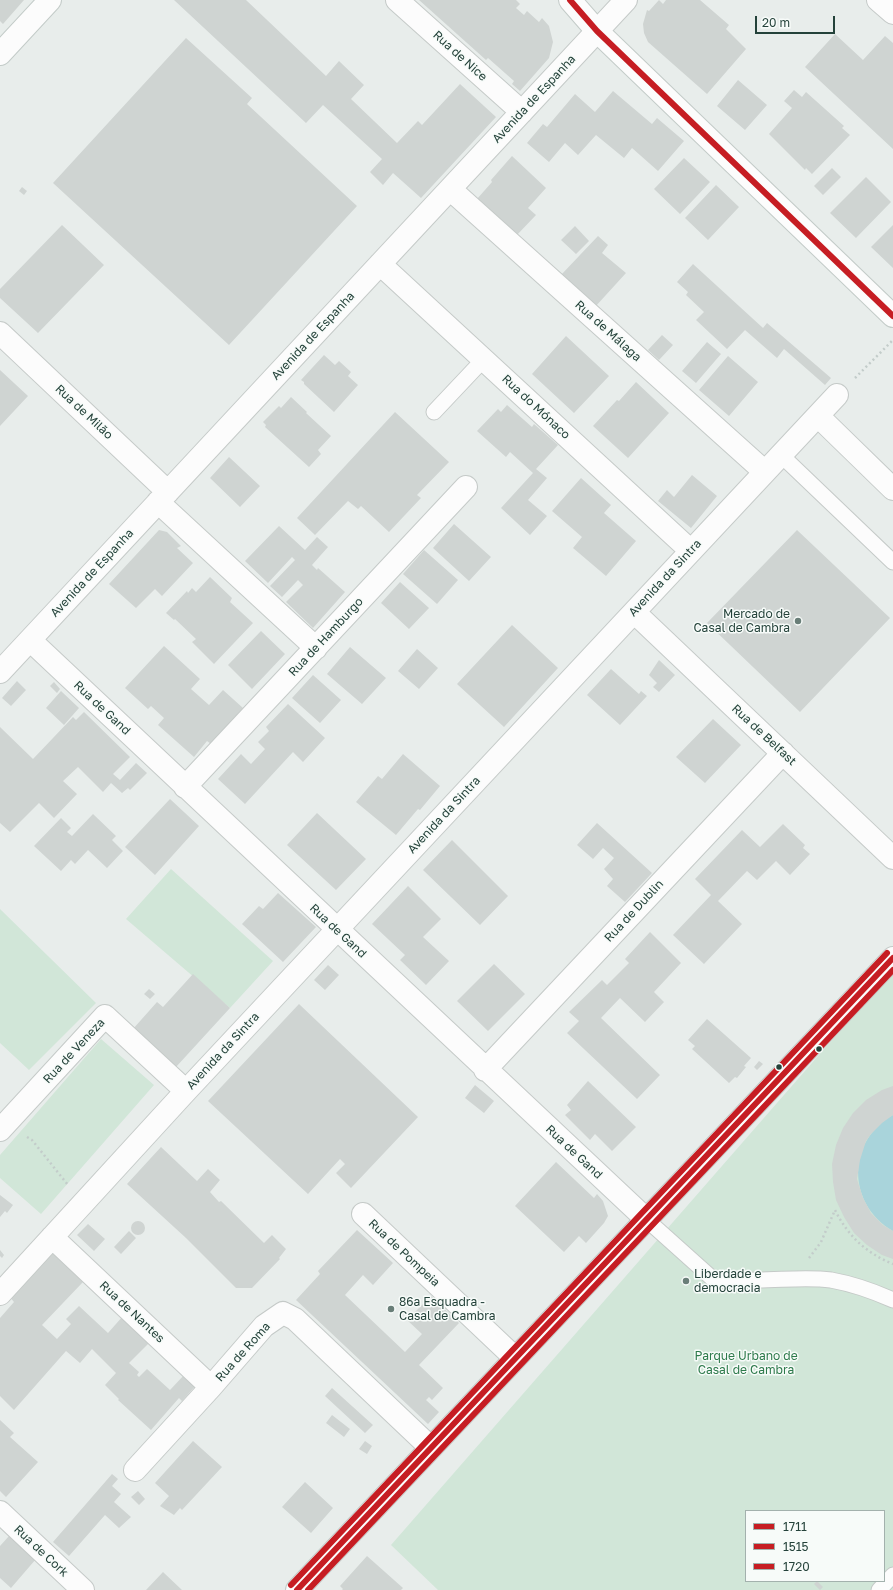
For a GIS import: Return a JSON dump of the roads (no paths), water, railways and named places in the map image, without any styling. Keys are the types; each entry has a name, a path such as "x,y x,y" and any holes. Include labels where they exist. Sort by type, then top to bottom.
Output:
{"street":[{"path":"0,54 50,0"},
{"name":"Rua de Nice","path":"397,0 522,112"},
{"path":"570,0 597,31 893,316"},
{"name":"Avenida de Espanha","path":"0,672 626,0"},
{"path":"878,0 893,13"},
{"name":"Rua de Málaga","path":"450,189 765,472"},
{"name":"Rua do Mónaco","path":"380,264 691,551"},
{"name":"Rua de Milão","path":"0,333 316,648"},
{"name":"Avenida da Sintra","path":"0,1294 186,1091 837,396"},
{"path":"818,416 893,489"},
{"name":"Rua de Hamburgo","path":"185,787 466,487"},
{"name":"Rua de Belfast","path":"634,612 893,858"},
{"name":"Rua de Gand","path":"30,640 647,1220"},
{"name":"Rua de Dublin","path":"486,1070 782,753"},
{"path":"297,1590 430,1447 647,1220 893,958"},
{"name":"Rua de Veneza","path":"2,1128 106,1016 186,1091"},
{"name":"Rua de Pompeia","path":"363,1214 515,1358"},
{"name":"Rua de Nantes","path":"52,1237 212,1387"},
{"name":"Rua de Roma","path":"135,1470 212,1387 264,1326 283,1313 295,1319 430,1447"},
{"name":"Rua de Cork","path":"0,1512 83,1590"}],"lane":[{"path":"434,412 484,359"},
{"path":"781,456 893,562"},
{"path":"647,1220 714,1280 794,1278 831,1280 876,1292 893,1300"},
{"path":"879,1590 893,1575"}],"water":[{"path":"893,1115 893,1231 878,1220 867,1206 860,1190 858,1173 860,1156 867,1140 878,1126"}],"place":[{"name":"Mercado de Casal de Cambra","path":"798,621"},
{"name":"Liberdade e democracia","path":"686,1281"},
{"name":"86ª Esquadra - Casal de Cambra","path":"391,1309"}],"park label":[{"name":"Parque Urbano de Casal de Cambra","path":"746,1363"}]}
